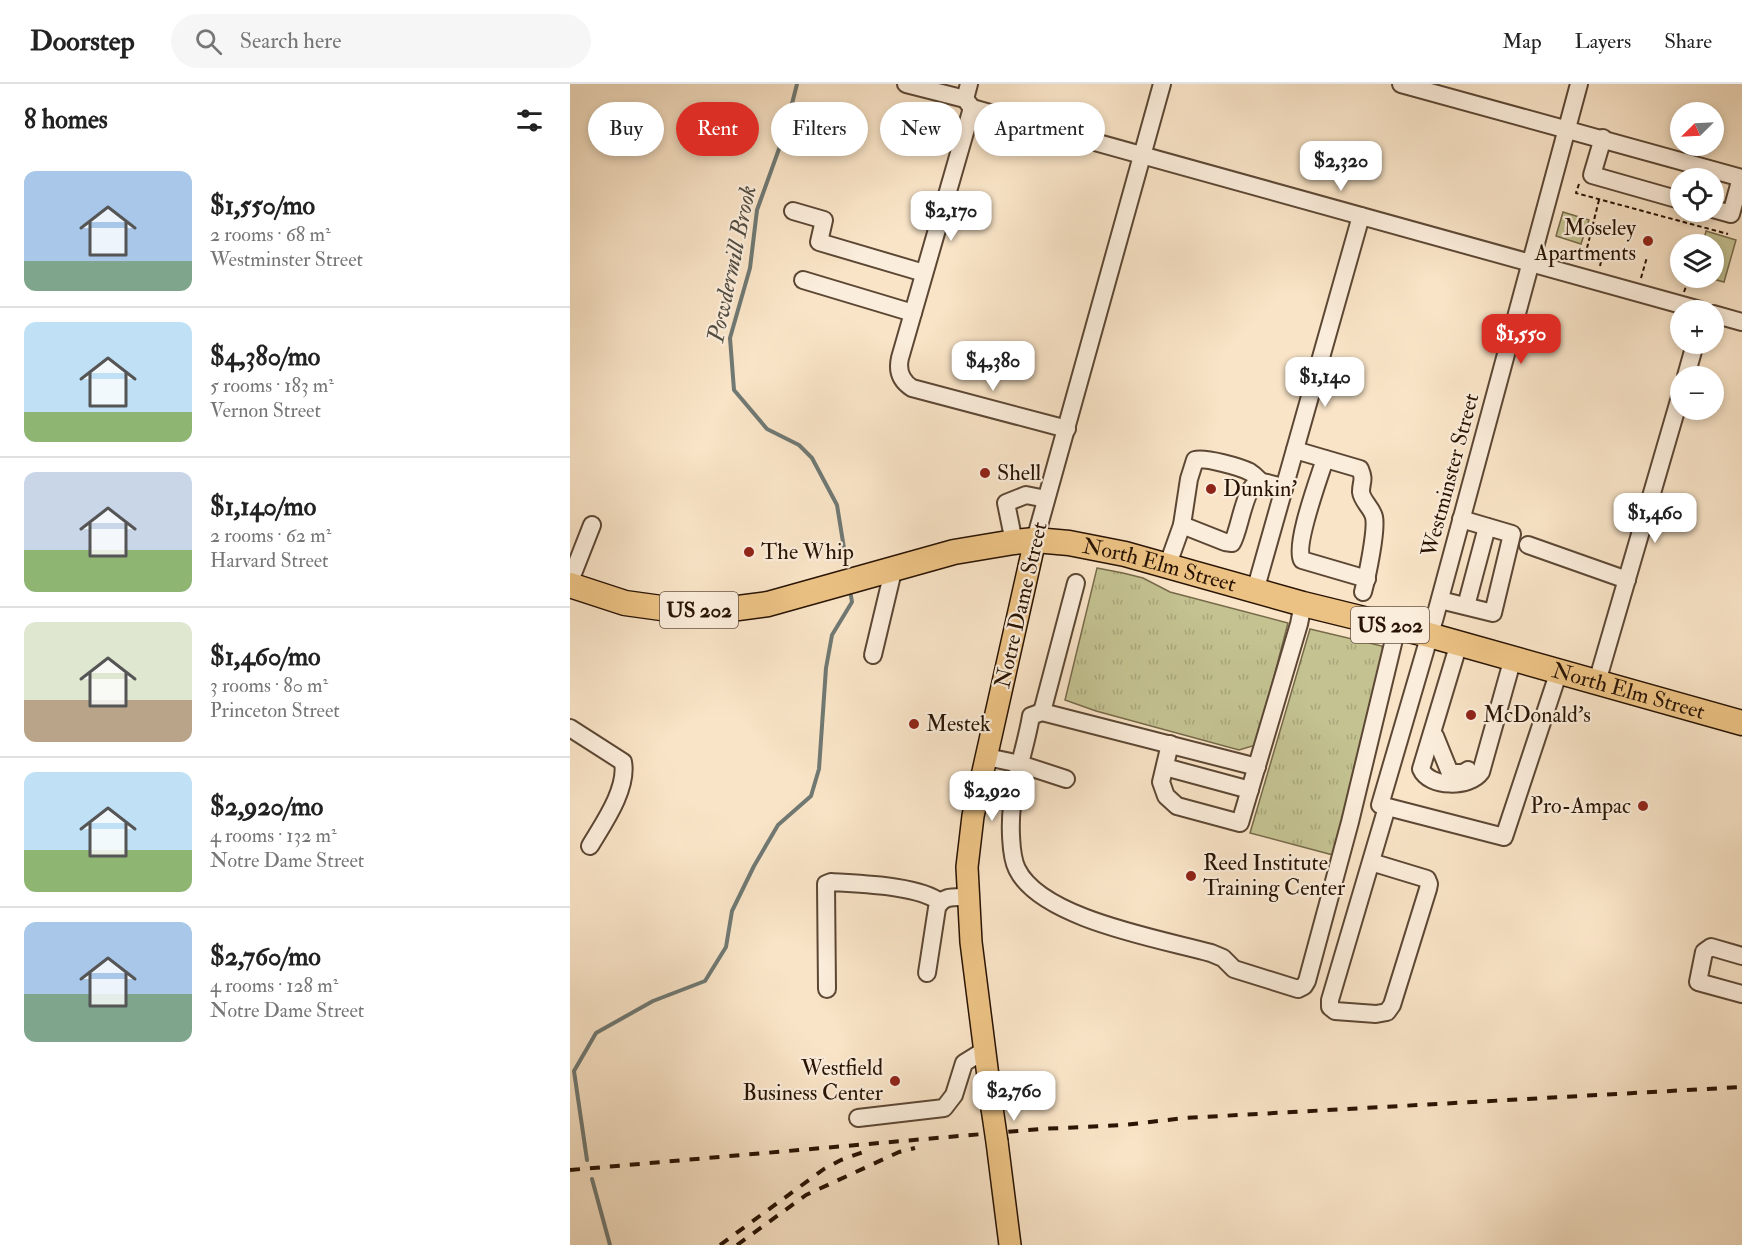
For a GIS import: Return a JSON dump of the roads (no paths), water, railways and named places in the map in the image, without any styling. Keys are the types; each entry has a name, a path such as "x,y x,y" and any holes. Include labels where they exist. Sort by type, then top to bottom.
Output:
{"highway":[{"name":"North Elm Street","path":"570,585 625,603 683,611 723,610 768,604 954,552 1025,541 1089,546 1303,604 1429,635 1597,682 1741,717"}],"main road":[{"name":"Notre Dame Street","path":"1010,1245 985,1050 968,897 967,867 969,844 987,757 1025,541"}],"street":[{"path":"906,84 969,97 1143,154 1670,301"},
{"name":"Notre Dame Street","path":"1025,541 1046,499 1067,429 1162,84"},
{"path":"1401,84 1742,178 1731,214 1724,212"},
{"name":"Westminster Street","path":"1387,807 1380,805 1440,600 1579,84"},
{"path":"969,97 899,364 902,378 918,390 1067,429"},
{"path":"1603,138 1592,175 1670,197"},
{"path":"793,211 824,219 819,242 924,273"},
{"path":"1255,591 1361,216"},
{"path":"803,280 913,313"},
{"path":"1724,317 1742,322"},
{"path":"1597,682 1673,420"},
{"path":"1295,450 1325,459 1360,470 1364,479 1361,492 1363,499 1371,507 1375,520 1365,586 1302,560 1299,555 1301,538 1325,459"},
{"path":"1167,567 1182,525 1195,460 1198,458 1248,471 1261,482 1284,488"},
{"path":"1182,525 1232,543 1248,493 1254,485 1261,482"},
{"path":"1025,541 1006,503 1026,495 1046,499"},
{"path":"1440,600 1493,614 1512,534 1461,519"},
{"path":"570,580 592,525"},
{"path":"1466,606 1487,527"},
{"path":"1528,545 1627,580"},
{"path":"873,655 894,567"},
{"path":"1042,712 1076,583"},
{"path":"1170,744 1161,782 1166,796 1177,806 1240,823 1303,604"},
{"path":"1257,767 1042,712 1031,716 1012,807 1013,855 1017,869 1024,881 1042,897 1090,921 1211,953 1223,958 1234,969 1298,989 1304,986 1350,822 1397,627"},
{"path":"1458,643 1420,769 1431,781 1441,783 1476,779 1481,772 1513,658"},
{"path":"1371,862 1427,879 1428,889 1392,1005 1387,1012 1376,1014 1335,1011 1330,1007 1330,1000 1387,807 1504,837 1559,671"},
{"path":"1437,715 1435,736 1450,773 1463,774 1473,767 1495,696 1506,683"},
{"path":"570,728 623,762 626,774 611,809 590,846"},
{"path":"987,757 1020,764 1066,779"},
{"path":"1165,766 1250,790"},
{"path":"827,989 826,884 831,882 895,888 933,896 940,902"},
{"path":"927,973 940,902 948,897 968,897"},
{"path":"1742,956 1711,947 1704,952 1698,982 1742,994"},
{"path":"858,1118 944,1108 954,1095 964,1063 985,1050"}],"waterway":[{"name":"Powdermill Brook","path":"797,84 784,135 757,210 750,268 730,338 734,390 767,429 799,445 812,458 837,505 848,573"},
{"name":"Powdermill Brook","path":"587,1160 574,1071 596,1033 653,1001 705,981 726,947 732,911 754,866 778,825 811,796 819,769 826,668 832,635 852,602 850,590"},
{"name":"Powdermill Brook","path":"592,1179 610,1245"}],"railway":[{"path":"570,1170 1040,1129 1124,1125 1185,1118 1742,1087"},
{"path":"737,1245 806,1195 899,1152 915,1148"},
{"path":"720,1245 824,1169 866,1151"}],"place":[{"name":"Moseley Apartments","path":"1648,241"},
{"name":"Shell","path":"985,473"},
{"name":"Dunkin'","path":"1211,489"},
{"name":"The Whip","path":"749,552"},
{"name":"McDonald's","path":"1471,715"},
{"name":"Mestek","path":"914,724"},
{"name":"Pro-Ampac","path":"1643,806"},
{"name":"Reed Institute Training Center","path":"1191,876"},
{"name":"Westfield Business Center","path":"895,1081"}]}
